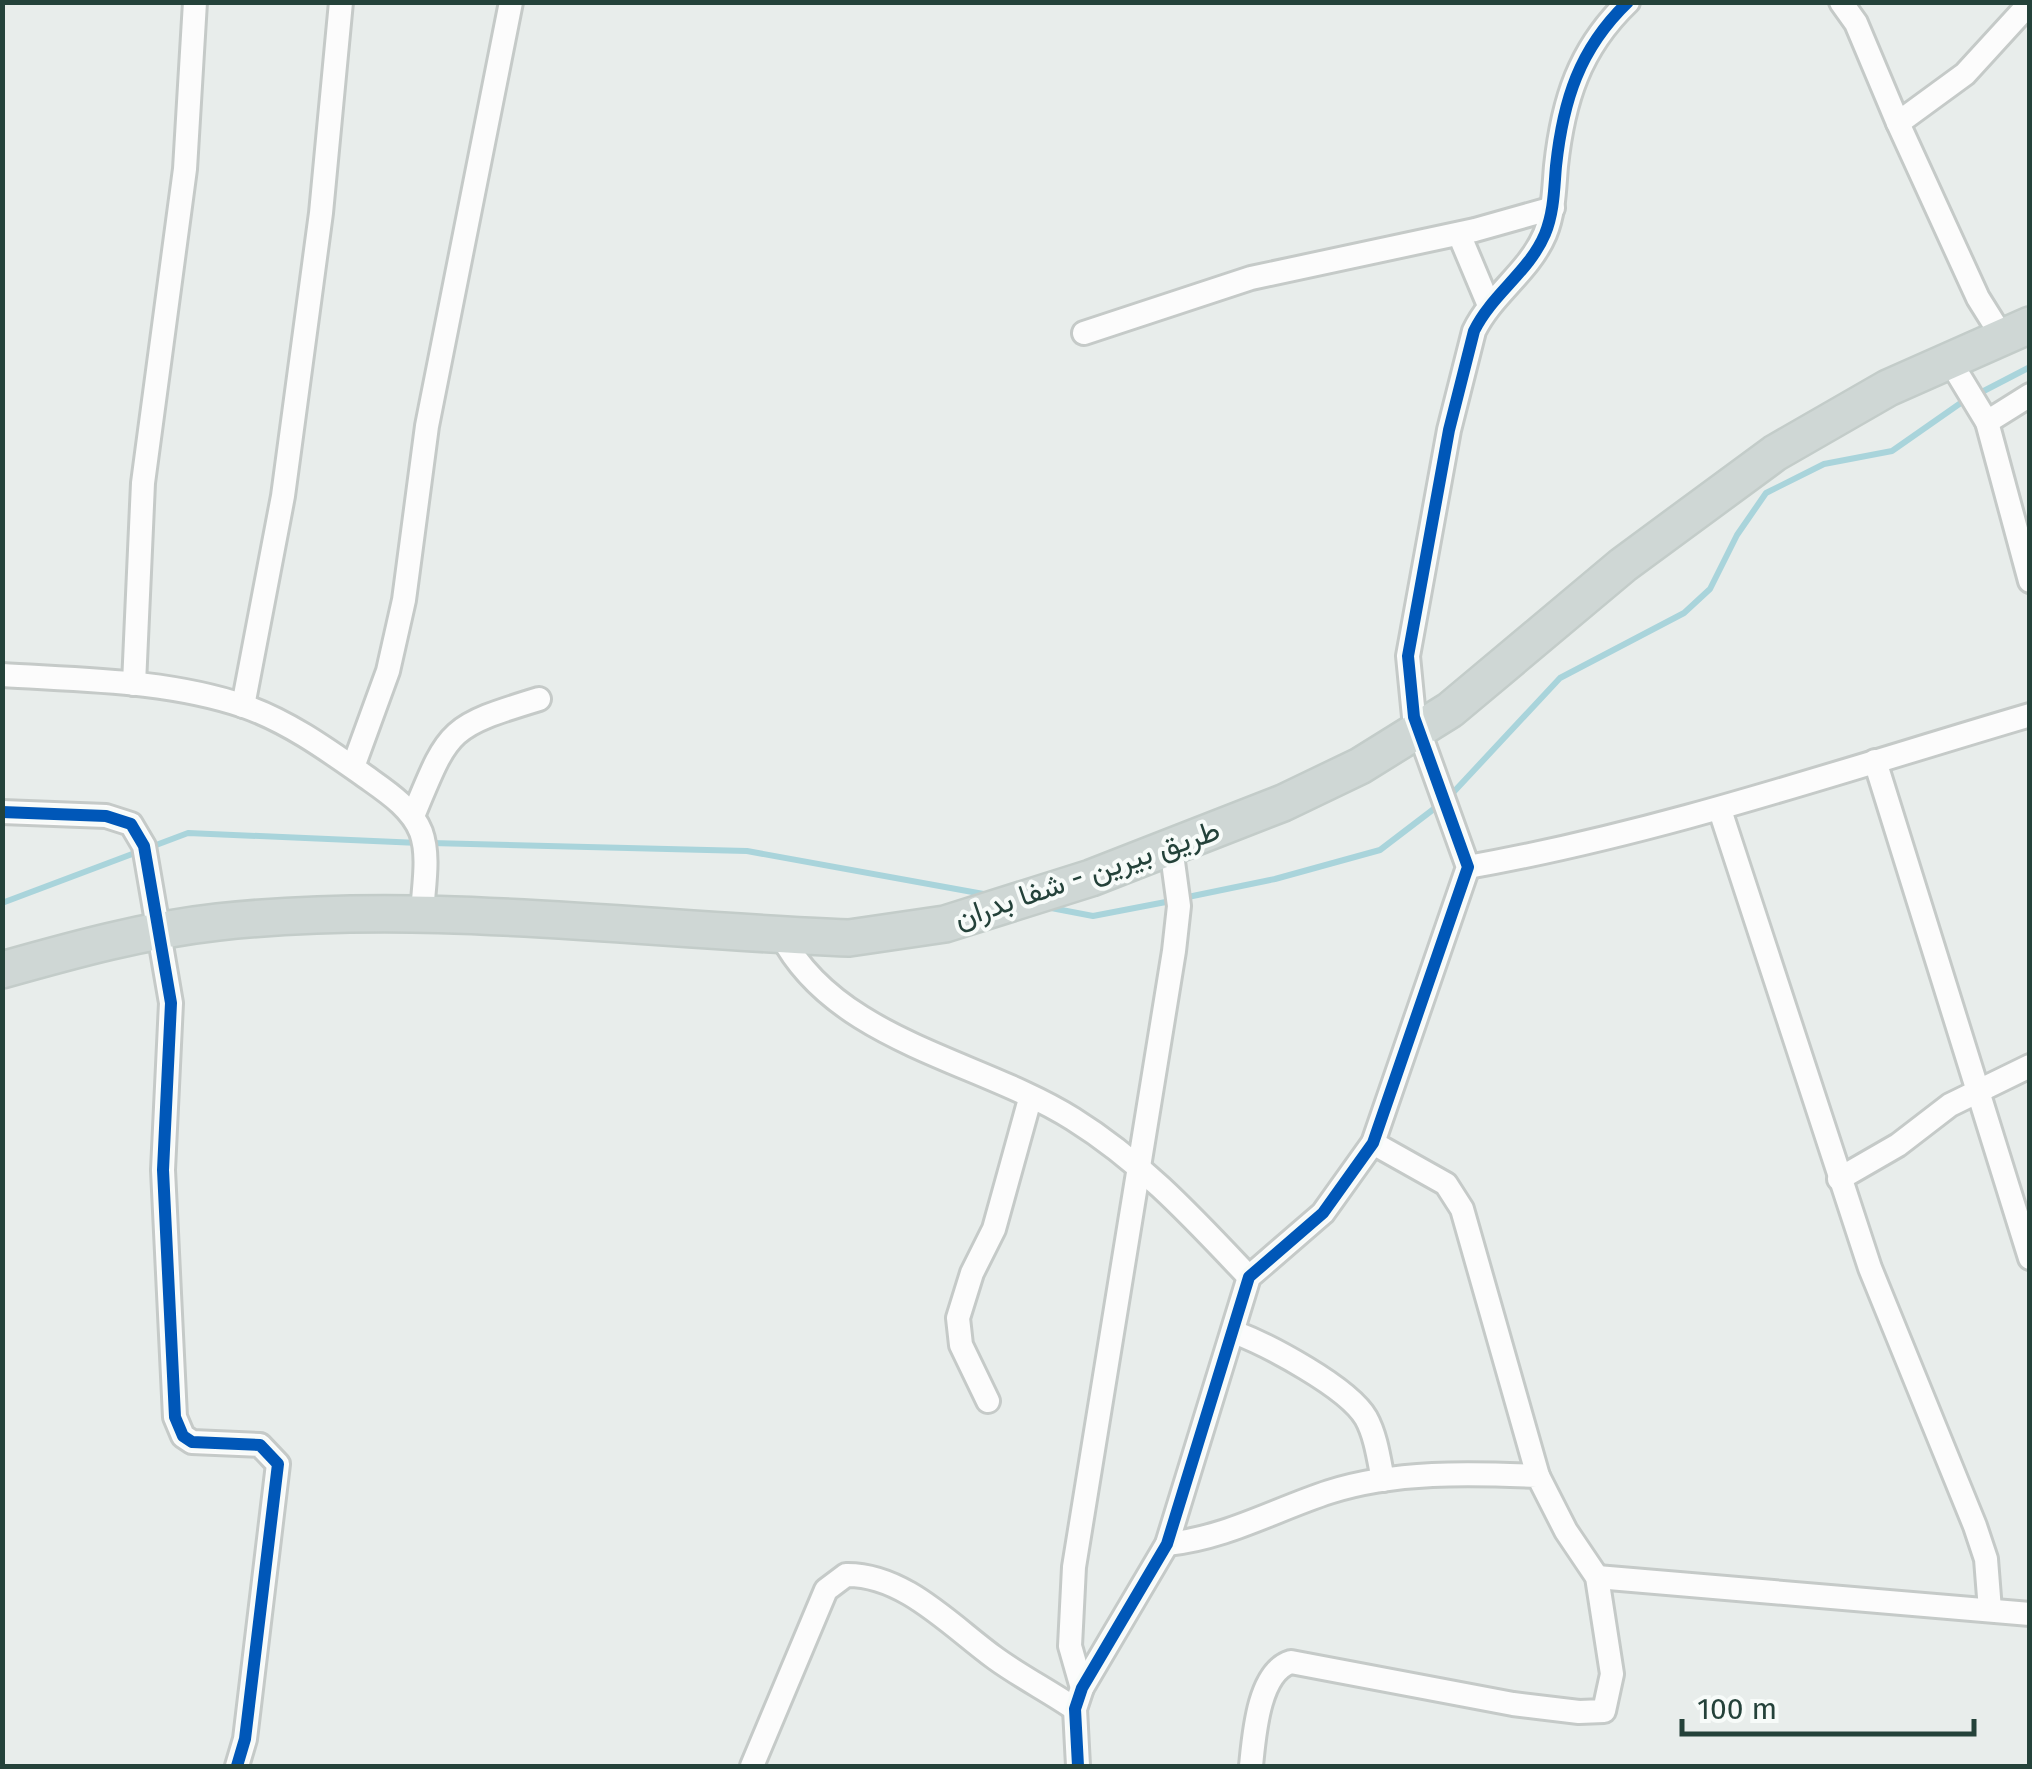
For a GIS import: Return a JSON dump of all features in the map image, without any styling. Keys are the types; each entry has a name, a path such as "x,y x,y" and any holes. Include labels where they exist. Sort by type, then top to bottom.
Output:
{"main road":[{"name":"طريق بيرين - شفا بدران","path":"2,970 157,932 299,916 422,915 850,938 945,924 1170,847 1316,788 1420,730 1474,692 1594,588 1737,480 1826,422 2016,331"}],"street":[{"path":"134,684 143,482 184,169 195,2"},
{"path":"243,706 283,496 321,212 341,2"},
{"path":"353,767 388,671 404,600 426,426 512,2"},
{"path":"1079,1698 1167,1544 1249,1277 1323,1213 1373,1143 1468,867 1410,695 1408,656 1415,610 1461,376 1474,331 1488,303 1534,256 1553,208 1560,134 1575,73 1593,42 1628,2"},
{"path":"1841,2 1856,24 1978,298 2016,331"},
{"path":"1898,122 1964,74 2030,2"},
{"path":"1084,333 1251,278 1459,234 1553,208"},
{"path":"1459,234 1488,303"},
{"path":"1950,361 1980,407 2030,581"},
{"path":"1980,407 2030,396"},
{"path":"2,675 134,684 243,706 318,742 413,816 424,840 422,915"},
{"path":"413,816 449,737 496,712 539,699"},
{"path":"1468,867 1570,849 1720,810 2030,716"},
{"path":"1874,761 2030,1258"},
{"path":"1720,810 1839,1178 1975,1526 1986,1559 1990,1610"},
{"path":"2,812 106,816 130,824 144,846 171,1002 163,1170 175,1417 183,1436 192,1442 260,1445 278,1464 245,1738 237,1766"},
{"path":"1078,1766 1079,1698 1070,1646 1076,1550 1180,906 1170,847"},
{"path":"781,935 797,966 833,998 1070,1117 1138,1165 1249,1277"},
{"path":"1839,1178 1898,1145 1950,1104 2030,1066"},
{"path":"988,1401 961,1345 958,1318 994,1228 1030,1099"},
{"path":"1252,1766 1266,1692 1278,1670 1291,1662 1513,1704 1604,1711 1612,1674 1596,1577 1538,1476 1462,1209 1446,1184 1373,1143"},
{"path":"1234,1332 1266,1346 1356,1406 1371,1430 1382,1480"},
{"path":"1167,1544 1228,1533 1331,1492 1382,1480 1538,1476"},
{"path":"752,1766 826,1590 846,1575 885,1582 926,1604 994,1658 1079,1698"},
{"path":"1596,1577 2030,1614"}],"waterway":[{"path":"1976,395 2030,367"},
{"path":"1449,797 1560,678 1684,613 1710,589 1737,535 1766,493 1824,464 1892,451 1965,400"},
{"path":"1183,898 1275,879 1380,850 1439,805"},
{"path":"2,903 188,833 419,843"},
{"path":"431,843 747,851 989,895"},
{"path":"1046,907 1093,916 1171,901"}],"cycle path":[{"path":"1078,1766 1075,1709 1082,1688 1167,1544 1249,1277 1323,1213 1373,1143 1468,867 1414,717 1408,656 1449,430 1474,331 1530,260 1545,234 1552,209 1563,120 1576,77 1597,38 1628,2"},
{"path":"2,812 106,816 131,824 144,846 171,1003 163,1170 175,1417 183,1436 192,1442 260,1445 278,1464 245,1739 237,1766"}]}
